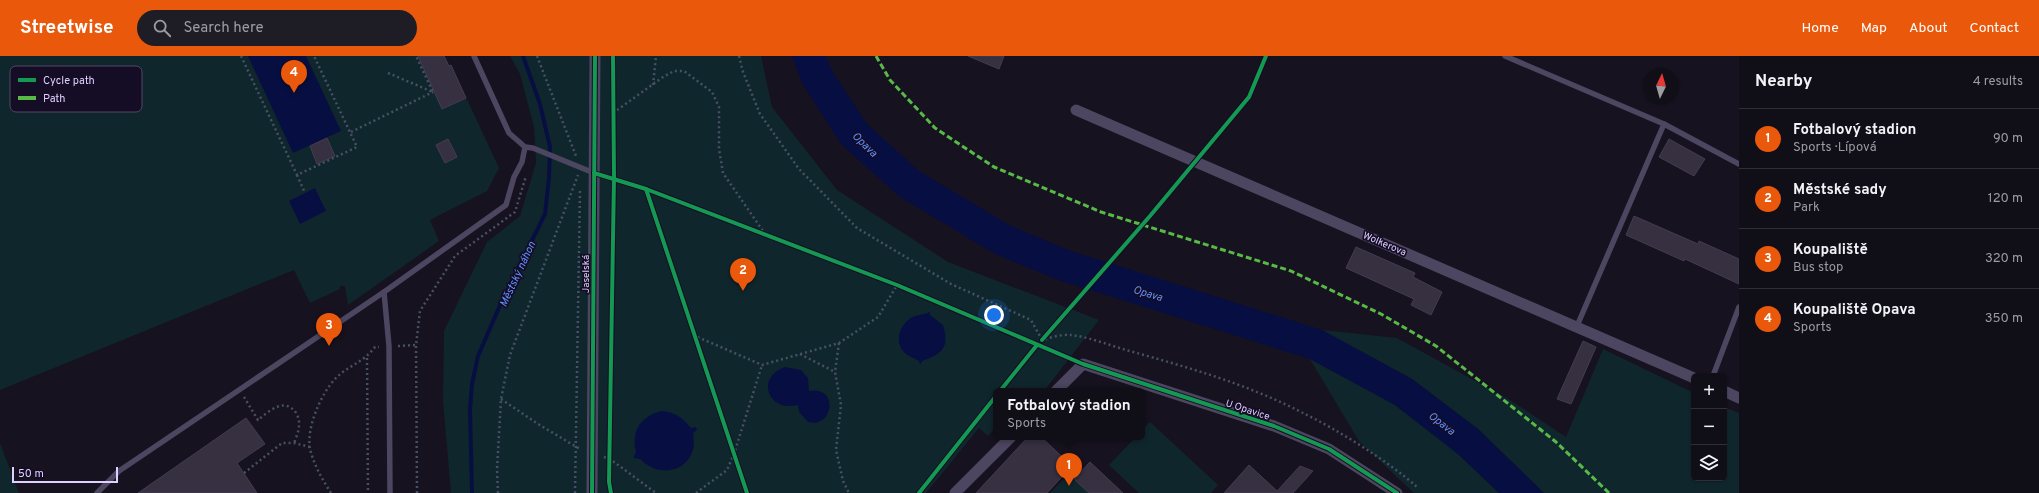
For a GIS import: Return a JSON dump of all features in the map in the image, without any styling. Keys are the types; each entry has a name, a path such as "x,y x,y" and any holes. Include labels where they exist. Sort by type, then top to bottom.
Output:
{"street":[{"name":"Jaselská","path":"592,493 595,56"},
{"name":"Wolkerova","path":"1076,110 1691,377"},
{"name":"U Opavice","path":"1059,388 1083,364 1274,426 1329,449 1397,493"},
{"path":"1727,392 1739,398"},
{"path":"956,493 1008,440"}],"lane":[{"path":"474,56 509,133 525,147 540,151 594,173"},
{"path":"1505,56 1664,124 1739,164"},
{"path":"1577,326 1664,124"},
{"path":"97,493 119,471 239,388 384,292 506,205 514,177 522,162 525,147"},
{"path":"384,292 389,346 390,493"},
{"path":"1714,373 1739,307"}],"path":[{"path":"241,56 305,193"},
{"path":"297,175 356,147 351,132 314,56"},
{"path":"416,56 433,92"},
{"path":"537,56 581,167 575,493"},
{"path":"653,86 656,56"},
{"path":"739,56 743,72 760,114 799,170 857,228 951,284 1031,320 1042,340"},
{"path":"613,113 653,86 663,77 674,71 684,71 712,92 719,107 719,148 724,174 765,234"},
{"path":"388,73 433,92"},
{"path":"351,132 433,92"},
{"path":"613,106 613,120"},
{"path":"498,493 497,470 501,399 510,355 581,167"},
{"path":"417,493 416,345 420,311 455,256 515,212 527,175"},
{"path":"757,231 772,237"},
{"path":"890,282 904,288"},
{"path":"693,335 762,365 839,343 878,317 897,285"},
{"path":"691,328 696,342"},
{"path":"1033,351 1047,334"},
{"path":"1042,340 1070,335 1181,365 1262,394 1304,413 1344,436 1405,476 1418,489"},
{"path":"1030,342 1044,348"},
{"path":"839,343 835,372 841,404 836,450 844,481 850,493"},
{"path":"330,493 317,470 310,447 312,420 322,397 335,378 367,357 375,347 416,345"},
{"path":"800,354 835,372"},
{"path":"367,357 368,493"},
{"path":"696,493 727,470 734,454 762,365"},
{"path":"239,388 258,420 278,406 286,406 294,409 298,416 299,426 294,443"},
{"path":"244,473 282,443 294,443 310,447"},
{"path":"731,446 736,460"},
{"path":"609,467 610,452"},
{"path":"1409,490 1418,489"}],"shaded area":[{"path":"0,56 444,56 448,66 451,65 499,168 487,191 430,220 439,241 348,305 345,286 340,286 340,289 310,303 294,270 0,390"},
{"path":"510,56 761,56 772,107 837,190 948,262 1099,320 1046,388 993,388 993,430 988,436 979,428 926,493 451,493 443,401 444,331 487,242 520,216 536,163 534,127 520,74"},
{"path":"1322,330 1397,338 1510,400 1566,437 1603,349 1691,392 1691,481 1727,481 1727,408 1739,413 1739,493 1544,493 1478,429 1412,379"},
{"path":"1310,359 1395,405 1458,454 1499,493 1414,493 1359,441"},
{"path":"1150,422 1218,485 1211,493 1139,493 1109,465 1133,440 1145,440 1145,427"},
{"path":"0,443 19,493 0,493"},
{"path":"1069,474 1089,493 1050,493"}],"water":[{"path":"248,56 306,56 341,131 293,153"},
{"name":"Opava","path":"792,56 826,56 832,71 867,124 919,171 1009,225 1068,250 1322,330 1412,379 1478,429 1544,493 1499,493 1458,454 1395,405 1310,359 1058,280 995,254 900,197 841,144 802,83"},
{"path":"315,188 326,211 300,224 289,201"},
{"path":"930,312 930,315 943,325 945,345 939,353 922,361 920,365 919,361 909,356 900,347 899,337 902,327 909,319"},
{"path":"785,367 801,370 808,378 809,391 816,390 825,394 828,398 830,403 828,414 824,419 816,423 808,422 799,412 798,405 788,406 779,404 773,399 769,393 768,386 770,378 776,372"},
{"path":"661,411 678,416 691,428 696,427 697,430 693,433 694,447 691,455 680,467 674,469 659,470 652,468 640,459 634,458 636,452 636,431 648,417"}],"building":[{"path":"418,56 444,56 449,66 451,65 466,98 442,109"},
{"path":"968,56 1004,56 999,69"},
{"path":"327,138 335,156 317,164 310,146"},
{"path":"448,139 457,157 445,163 436,145"},
{"path":"1669,139 1705,159 1694,176 1659,157"},
{"path":"1634,216 1698,244 1699,241 1739,259 1739,284 1685,259 1684,261 1626,235"},
{"path":"1356,247 1415,273 1413,277 1442,292 1431,315 1411,305 1414,299 1346,268"},
{"path":"1583,341 1596,347 1571,404 1557,399"},
{"path":"246,418 265,444 237,463 257,493 138,493"},
{"path":"1025,440 1044,440 1072,466 1047,493 976,493"},
{"path":"1090,462 1123,493 1089,493 1074,479"},
{"path":"1249,465 1277,491 1300,466 1313,471 1293,493 1224,493"}],"waterway":[{"name":"Městský náhon","path":"472,493 470,410 472,384 478,356 501,303 545,214 549,178 550,147 540,104 523,56"}],"marked path":[{"path":"876,56 890,80 935,128 994,167 1101,212 1291,271 1381,314 1436,346 1556,442 1609,493"}],"cycle path":[{"path":"592,493 595,56"},
{"path":"611,493 609,482 614,178 613,56"},
{"path":"1042,340 1150,216 1249,97 1266,56"},
{"path":"594,173 646,189 897,285 1083,364 1274,426 1329,449 1397,493"},
{"path":"646,189 747,493"},
{"path":"1002,388 1037,345"},
{"path":"919,493 993,400"}],"place":[{"name":"Koupaliště Opava","path":"294,93"},
{"name":"Městské sady","path":"743,291"},
{"name":"Koupaliště","path":"329,346"},
{"name":"Fotbalový stadion","path":"1069,486"}]}
